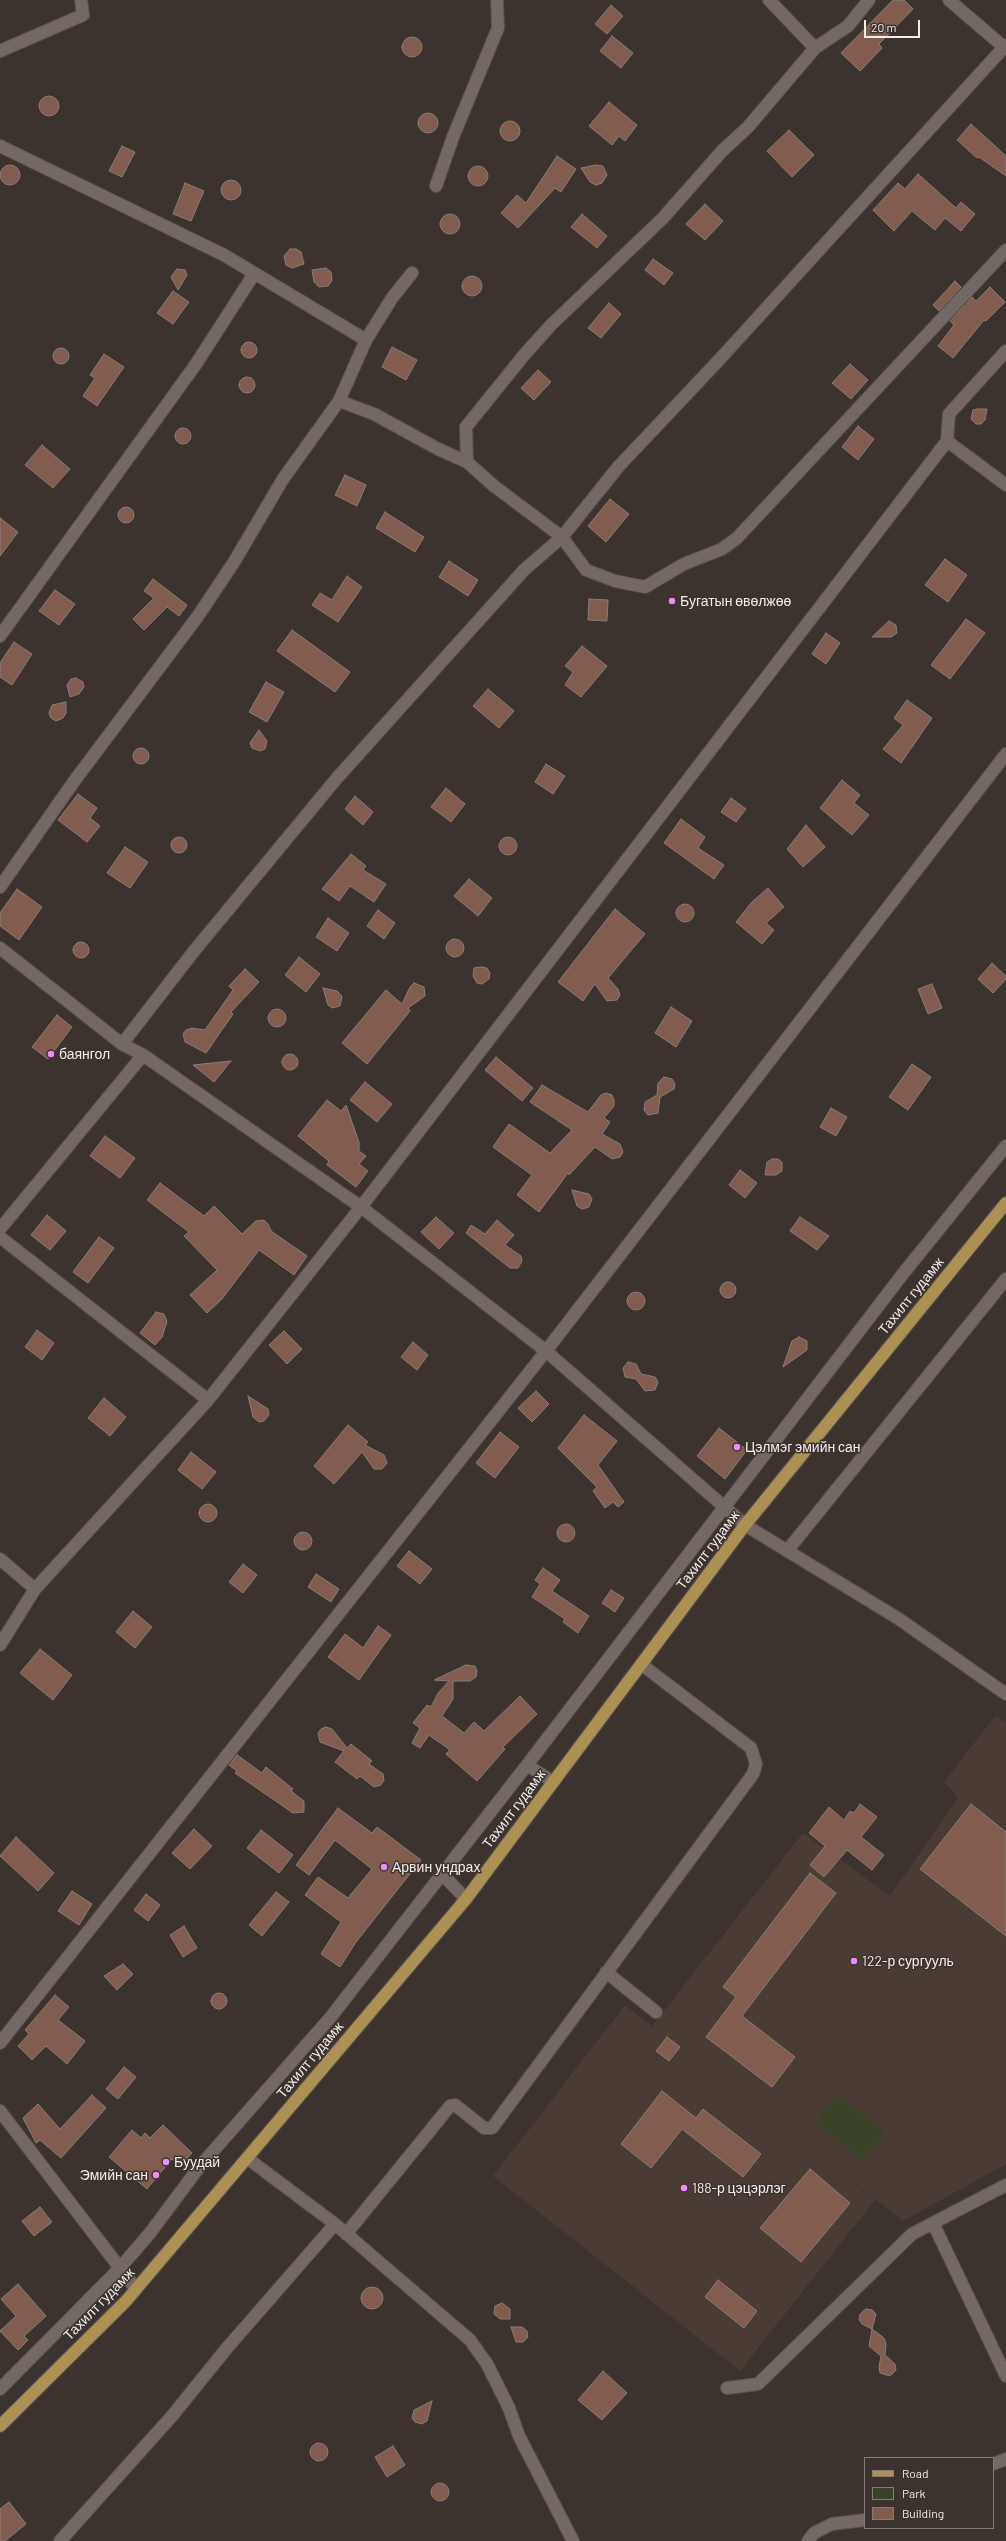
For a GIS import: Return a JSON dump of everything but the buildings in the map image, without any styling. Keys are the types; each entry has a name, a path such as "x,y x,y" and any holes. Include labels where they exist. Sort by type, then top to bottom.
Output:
{"main road":[{"name":"Тахилт гудамж","path":"0,2426 136,2289 466,1899 745,1525 1006,1203"}],"street":[{"path":"0,51 83,15 81,0"},
{"path":"436,186 461,116 498,28 497,0"},
{"path":"769,0 815,48"},
{"path":"467,462 466,427 524,355 551,324 663,218 722,151 748,128 815,48 848,26 869,0"},
{"path":"122,1044 194,951 337,778 524,570 562,537 619,466 719,360 1005,47 949,0"},
{"path":"0,146 224,255 366,340"},
{"path":"340,401 374,414 438,449 467,462 494,486 562,537 586,570 615,581 645,587 684,564 722,549 737,538 1006,250"},
{"path":"0,887 75,780 198,616 234,562 283,479 340,401 366,340 412,272"},
{"path":"0,636 196,364 254,274"},
{"path":"0,1645 35,1590 208,1400 361,1207 948,441 950,414 1006,351"},
{"path":"948,441 1006,485"},
{"path":"0,2043 546,1351 1006,754"},
{"path":"0,948 122,1044 143,1055 361,1207 546,1351 745,1525 899,1619 1006,1694"},
{"path":"0,1229 143,1055"},
{"path":"0,2389 119,2269 150,2233 200,2166 330,2018 528,1765 724,1506 902,1275 1006,1146"},
{"path":"0,1236 208,1400"},
{"path":"787,1551 1006,1279"},
{"path":"0,1559 35,1590"},
{"path":"346,2234 450,2106 455,2105 484,2128 492,2128 753,1774 756,1764 750,1748 641,1664"},
{"path":"528,1765 553,1782"},
{"path":"442,1874 466,1899"},
{"path":"606,1972 656,2012"},
{"path":"0,2112 119,2269 136,2289"},
{"path":"247,2158 335,2224 470,2340 487,2364 509,2408 519,2436 573,2541"},
{"path":"727,2388 758,2384 912,2234 1006,2185"},
{"path":"933,2223 1006,2376"},
{"path":"60,2541 172,2416 227,2348 335,2224"},
{"path":"994,2464 1006,2459"},
{"path":"808,2541 814,2533 832,2524 864,2520"}],"shaded area":[{"path":"996,1715 1006,1723 1006,2164 903,2221 718,2077 875,2200 740,2371 493,2176 625,2005 652,2026 803,1833 890,1896 958,1798 944,1782"}],"green space":[{"path":"837,2095 885,2132 863,2160 816,2123"}],"place":[{"name":"Бугатын өвөлжөө","path":"672,601"},
{"name":"баянгол","path":"51,1054"},
{"name":"Цэлмэг эмийн сан","path":"737,1447"},
{"name":"Арвин ундрах","path":"384,1867"},
{"name":"122-р сургууль","path":"854,1961"},
{"name":"Буудай","path":"166,2162"},
{"name":"Эмийн сан","path":"156,2175"},
{"name":"188-р цэцэрлэг","path":"684,2188"}]}
